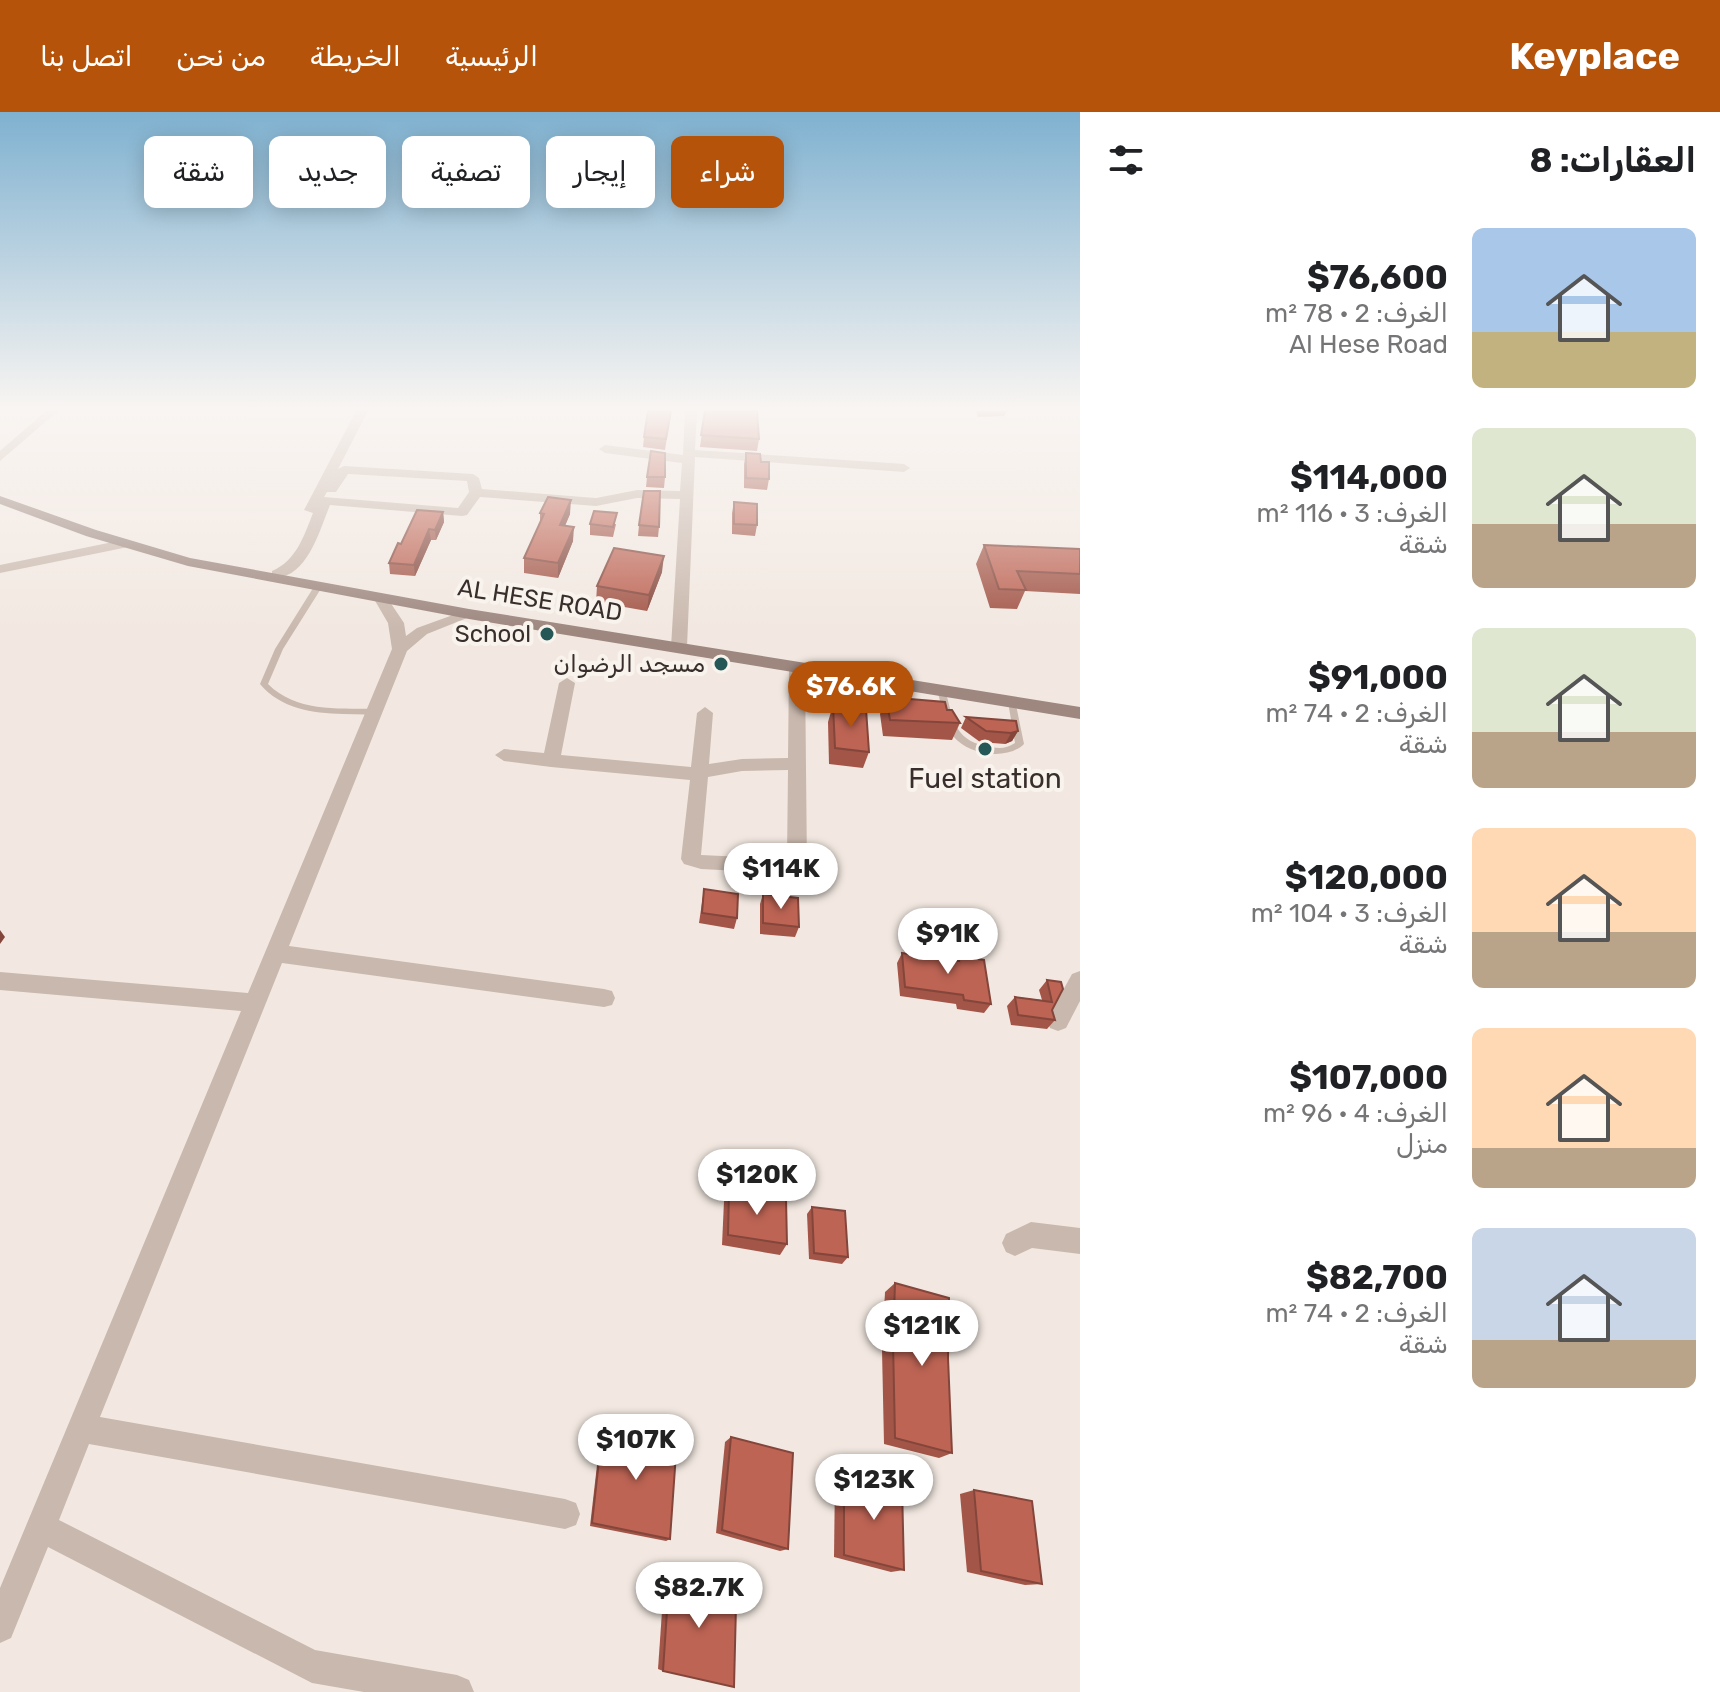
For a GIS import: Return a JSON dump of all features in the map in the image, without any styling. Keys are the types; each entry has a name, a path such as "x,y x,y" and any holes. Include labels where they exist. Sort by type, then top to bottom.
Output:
{"street":[{"path":"275,576 329,485"},
{"path":"275,576 289,570 296,561 325,501 330,485"},
{"path":"325,501 462,512 476,493 474,485"},
{"path":"679,647 688,485"},
{"path":"476,493 596,502 637,494 687,495"},
{"name":"AL HESE ROAD","path":"0,500 123,544 188,562 469,614 1080,713"},
{"path":"0,569 123,544"},
{"path":"381,599 396,623 400,649"},
{"path":"0,1627 400,649 422,631 469,614"},
{"path":"705,713 691,859 793,868 799,864 797,668"},
{"path":"551,761 567,683"},
{"path":"504,755 682,775 742,765 798,764"},
{"path":"275,953 604,998"},
{"path":"1058,1021 1075,984 1080,980"},
{"path":"0,981 254,1003"},
{"path":"1015,1243 1031,1235 1080,1241"},
{"path":"81,1428 565,1514"},
{"path":"41,1527 312,1666 457,1692"}],"lane":[{"path":"318,587 279,649 264,684 273,697 291,705 373,712"},
{"path":"942,693 951,725 960,740 967,746 996,751 1013,750 1020,744 1012,702"}],"building":[{"path":"644,491 660,491 659,527 639,525"},
{"path":"548,497 571,500 560,525 574,527 558,563 524,558 544,514 540,513"},
{"path":"734,502 757,504 757,525 734,524"},
{"path":"417,510 443,512 435,530 429,529 414,565 389,563 398,543 401,544"},
{"path":"594,511 617,513 613,527 590,524"},
{"path":"984,545 1080,549 1080,574 1017,571 1026,590 999,589"},
{"path":"614,548 664,556 649,595 597,586"},
{"path":"886,697 945,702 947,710 952,710 960,723 890,720"},
{"path":"833,705 866,709 869,752 835,748"},
{"path":"966,717 1016,721 1018,731 986,731"},
{"path":"704,889 738,894 737,918 702,913"},
{"path":"763,894 798,898 799,927 763,923"},
{"path":"902,953 959,961 958,956 984,960 991,1004 964,1000 963,995 905,987"},
{"path":"1047,980 1061,982 1063,989 1052,1010 1055,1020 1018,1015 1015,997 1052,1002"},
{"path":"729,1190 786,1199 787,1244 728,1235"},
{"path":"812,1207 845,1211 848,1257 814,1253"},
{"path":"895,1283 949,1298 952,1453 895,1438"},
{"path":"603,1425 677,1439 670,1539 592,1523"},
{"path":"731,1437 793,1453 788,1549 722,1530"},
{"path":"844,1474 902,1487 904,1570 844,1555"},
{"path":"974,1490 1032,1501 1042,1584 981,1571"},
{"path":"670,1566 711,1574 710,1600 736,1605 734,1687 663,1671"}],"place":[{"name":"School","path":"547,634"},
{"name":"مسجد الرضوان","path":"721,664"},
{"name":"Fuel station","path":"985,749"}]}
